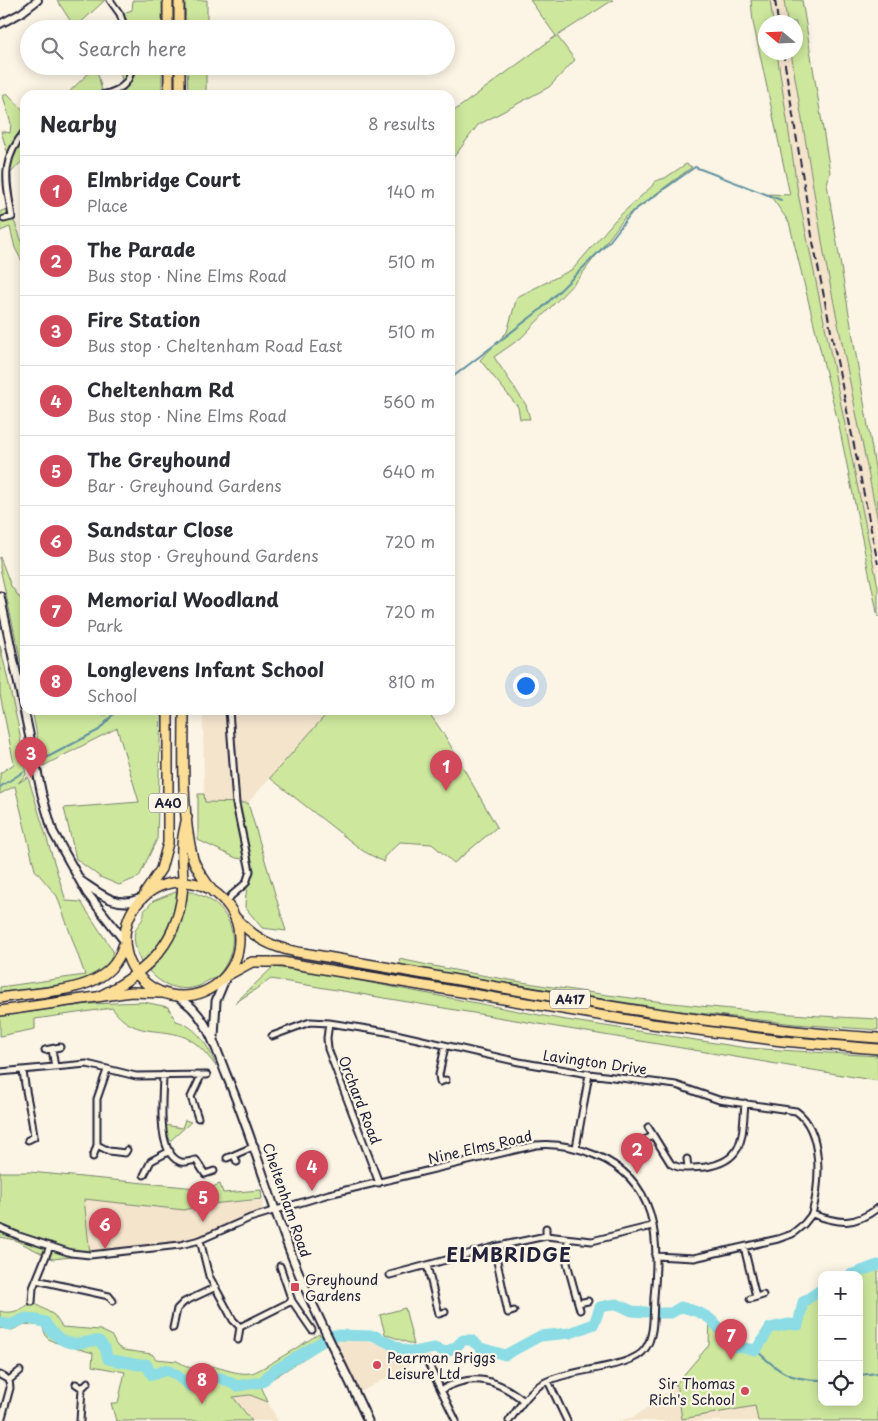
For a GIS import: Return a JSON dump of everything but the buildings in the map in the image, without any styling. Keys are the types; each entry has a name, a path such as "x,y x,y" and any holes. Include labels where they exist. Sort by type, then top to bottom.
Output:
{"highway":[{"path":"168,0 168,20"},
{"path":"179,0 179,20"},
{"path":"168,75 169,90"},
{"path":"180,75 180,90"},
{"name":"A40","path":"0,998 90,984 114,966 123,942 127,920 161,870 168,844 168,715"},
{"name":"A40","path":"0,1011 131,992 177,996 191,995 207,990 227,976 233,966 238,947 238,931 234,916 199,873 193,860 184,793 184,715"},
{"name":"A40","path":"100,996 127,982 138,973 156,958 167,941 176,920 183,883 182,846 187,817"},
{"name":"A40","path":"142,896 168,884 183,883 215,894"},
{"name":"A417","path":"234,916 260,940 278,948 297,952 668,1015 768,1028 878,1038"},
{"path":"123,942 138,973 164,994"},
{"name":"A417","path":"227,976 252,962 282,962 652,1024 782,1041 878,1049"}],"main road":[{"path":"0,596 20,691"},
{"path":"25,715 45,809 61,848 87,893 123,942"},
{"path":"81,880 114,901 131,902 142,896"},
{"name":"Cheltenham Road","path":"214,1039 216,1001 227,976"},
{"name":"Cheltenham Road","path":"177,996 199,1015 214,1039 255,1146 293,1258 323,1329 368,1421"}],"street":[{"path":"0,24 21,13 38,0"},
{"path":"110,0 122,20"},
{"path":"116,90 124,87 131,75"},
{"path":"4,219 12,218 2,166 20,137"},
{"path":"226,904 231,896 246,883 250,871 236,804 229,715"},
{"name":"Lavington Drive","path":"272,1036 310,1022 329,1023 589,1074 676,1085 720,1100 796,1111 805,1118 812,1131 816,1150 817,1197 812,1214"},
{"name":"Orchard Road","path":"329,1023 328,1049 379,1183"},
{"path":"279,1026 283,1032"},
{"path":"440,1082 439,1075 446,1046"},
{"path":"45,1050 60,1047"},
{"path":"52,1049 55,1067"},
{"path":"0,1072 87,1064 136,1076 204,1076 192,1097 198,1118"},
{"path":"23,1070 24,1091 32,1119 34,1137 38,1143"},
{"path":"93,1158 96,1145 97,1099 107,1070"},
{"path":"576,1148 589,1074"},
{"path":"163,1075 162,1127 170,1151 178,1161 184,1163 196,1160 205,1174 214,1171"},
{"path":"648,1127 671,1164 681,1168 688,1168 721,1164 732,1157 742,1137 745,1104"},
{"path":"644,1140 653,1136"},
{"path":"28,1140 34,1137"},
{"name":"Nine Elms Road","path":"276,1210 536,1145 551,1144 576,1148 610,1161 625,1170 644,1196 652,1226 656,1256 656,1277 650,1336 645,1349 634,1359 548,1381"},
{"path":"96,1145 109,1151 125,1152 127,1150"},
{"path":"227,1158 255,1146"},
{"path":"144,1175 151,1161 170,1151"},
{"path":"234,1155 237,1162"},
{"path":"687,1158 688,1168"},
{"path":"656,1256 694,1258 792,1234 812,1214 842,1223 856,1220 878,1208"},
{"path":"0,1228 50,1246 90,1255 180,1245 200,1240 238,1223 276,1210"},
{"path":"390,1275 494,1247 546,1236 592,1241 652,1226"},
{"path":"546,1228 546,1236"},
{"path":"568,1239 567,1263 580,1310"},
{"path":"200,1240 210,1276 233,1320 240,1327"},
{"path":"32,1302 29,1295 50,1246"},
{"path":"494,1247 511,1312 502,1314"},
{"path":"744,1247 753,1298 763,1296"},
{"path":"426,1264 442,1313 433,1315"},
{"path":"275,1274 281,1269 292,1300 312,1330"},
{"path":"36,1280 110,1293 113,1301"},
{"path":"173,1328 177,1309 184,1302 216,1287"},
{"path":"240,1327 292,1300"},
{"path":"578,1303 588,1301"},
{"path":"175,1319 182,1321"},
{"path":"238,1340 240,1327"},
{"path":"427,1360 456,1421"},
{"path":"9,1380 20,1371"},
{"path":"0,1375 9,1380"},
{"path":"1,1421 10,1388 9,1380"},
{"path":"441,1390 463,1380 486,1381 509,1390 524,1402"},
{"path":"510,1421 536,1388 548,1381 567,1421"},
{"path":"80,1421 82,1388 88,1382"},
{"path":"76,1384 82,1388"}],"shaded area":[{"path":"770,0 784,0 786,15 772,15"},
{"path":"778,60 792,60 825,259 878,521 878,587 798,193"},
{"path":"203,715 326,715 248,803 204,802"},
{"path":"84,1199 184,1210 201,1205 265,1200 262,1206 264,1215 200,1240 90,1255"},
{"path":"352,1336 361,1337 371,1343 376,1338 398,1349 402,1357 406,1355 410,1365 355,1395 330,1343"},
{"name":"Sir Thomas Rich's School","path":"677,1384 818,1402 818,1406 863,1406 878,1421 617,1421 634,1417"},
{"path":"207,1389 239,1397 250,1395 268,1402 278,1421 116,1421"}],"green space":[{"path":"57,0 105,0 84,20 70,20"},
{"path":"133,0 162,0 162,20 122,20 120,14 132,10"},
{"path":"185,0 207,0 207,20 186,20"},
{"path":"530,0 613,0 557,36 575,60 549,87 478,125 455,155 455,110 556,36"},
{"path":"751,0 770,0 772,15 758,15 758,45"},
{"path":"784,0 802,0 830,172 827,184 878,485 878,521 825,259 792,60 803,60 803,15 786,15"},
{"path":"761,60 778,60 798,193 878,587 878,617 839,426 789,222 769,194 790,195"},
{"path":"87,75 98,75 102,90 71,90"},
{"path":"121,75 162,75 162,90 124,90"},
{"path":"187,75 206,75 206,90 188,90"},
{"path":"7,93 20,107 20,137 16,141 20,145 20,163 6,178 4,165 8,155 1,131 10,133 11,124 3,96"},
{"path":"686,164 692,167 625,217 579,278 521,338 494,357 526,405 530,419 520,419 518,407 480,360 507,332 517,297 573,269 615,220 655,181 665,178"},
{"path":"10,207 20,237 20,257 15,248 10,227 0,231 0,212"},
{"path":"0,557 11,586 20,598 20,658 0,568"},
{"path":"0,645 19,729 26,775 18,783 28,777 66,901 81,902 113,951 109,966 87,981 0,993 0,987 85,975 57,896 35,870 15,786 0,794 0,773 14,764 0,694"},
{"path":"33,715 103,715 104,717 106,715 161,715 157,839 139,877 119,885 100,877 76,859 64,808 139,802 117,728 43,766"},
{"path":"326,715 430,715 445,736 497,827 454,863 432,844 400,842 384,857 384,862 363,851 270,778"},
{"path":"198,794 204,794 205,802 248,803 286,931 262,928 245,907 249,860 236,858 198,840"},
{"path":"178,891 174,912 166,931 156,948 142,965 134,937 136,929 144,917 144,911 153,901"},
{"path":"187,891 202,896 215,904 224,914 230,925 232,938 231,951 226,965 216,978 199,986 185,989 165,984 149,971 163,953 174,934 182,914"},
{"path":"399,959 517,981 637,999 757,1011 878,1019 878,1030 795,1024 646,1007 400,965"},
{"path":"273,967 314,972 560,1019 747,1048 878,1056 878,1081 271,979 235,1003"},
{"path":"144,1002 168,1007 176,1021 190,1027 201,1038 216,1066 195,1043 184,1037 131,1025 122,1019 112,1008 35,1019 35,1029 0,1036 0,1016 89,1004"},
{"path":"185,1120 191,1122 170,1141 165,1125 182,1128"},
{"path":"0,1172 30,1172 207,1189 220,1184 223,1193 261,1190 262,1199 201,1205 184,1210 84,1199 90,1255 53,1259 15,1240 0,1237"},
{"path":"878,1265 878,1421 758,1421 755,1406 682,1419 677,1385 675,1385 709,1345 710,1316 732,1346 756,1350 770,1328 789,1324 798,1325 803,1302 818,1292 818,1406 863,1406 863,1271 861,1271"},
{"path":"32,1302 54,1315 62,1327 100,1330 111,1335 117,1346 123,1350 152,1354 156,1359 177,1361 190,1368 205,1365 236,1372 251,1373 319,1334 325,1345 261,1386 268,1402 250,1395 233,1397 252,1421 116,1421 111,1403 118,1403 125,1372 92,1366 93,1353 54,1342 47,1338 42,1326 25,1324 12,1330 0,1328 0,1311 17,1311"},
{"path":"405,1308 414,1345 385,1334 380,1315"}],"waterway":[{"path":"455,375 540,310 609,242 632,212 695,167 781,200"},
{"path":"44,759 99,730 112,715"},
{"path":"0,787 23,772"},
{"path":"861,1271 878,1265"},
{"path":"659,1313 671,1313 681,1307 700,1313 716,1325 732,1346 756,1350 770,1328 789,1324 798,1325 803,1302 818,1292"},
{"path":"334,1335 375,1336 403,1350 414,1352 434,1348 446,1352 463,1340 471,1340 481,1348 505,1355 540,1336 570,1333 594,1324 600,1307 617,1304 632,1311 646,1312"},
{"path":"0,1322 10,1325 26,1318 45,1322 54,1334 67,1342 99,1341 105,1348 108,1359 139,1365 146,1364 152,1375 166,1370 175,1374 190,1386 201,1377 221,1378 237,1386 262,1382 272,1372 323,1341"},
{"path":"756,1350 771,1364 785,1373 801,1378 818,1380"},
{"path":"863,1375 878,1373"}],"railway":[{"path":"775,0 777,15"},
{"path":"784,60 813,242 878,564"}],"place":[{"name":"Fire Station","path":"31,778"},
{"name":"Elmbridge Court","path":"446,791"},
{"name":"The Parade","path":"637,1174"},
{"name":"Cheltenham Rd","path":"312,1191"},
{"name":"The Greyhound","path":"203,1222"},
{"name":"Sandstar Close","path":"105,1249"},
{"name":"Greyhound Gardens","path":"295,1287"},
{"name":"Memorial Woodland","path":"731,1360"},
{"name":"Pearman Briggs Leisure Ltd","path":"377,1365"},
{"name":"Sir Thomas Rich's School","path":"745,1391"},
{"name":"Longlevens Infant School","path":"202,1404"}],"district":[{"name":"ELMBRIDGE","path":"509,1254"}]}
